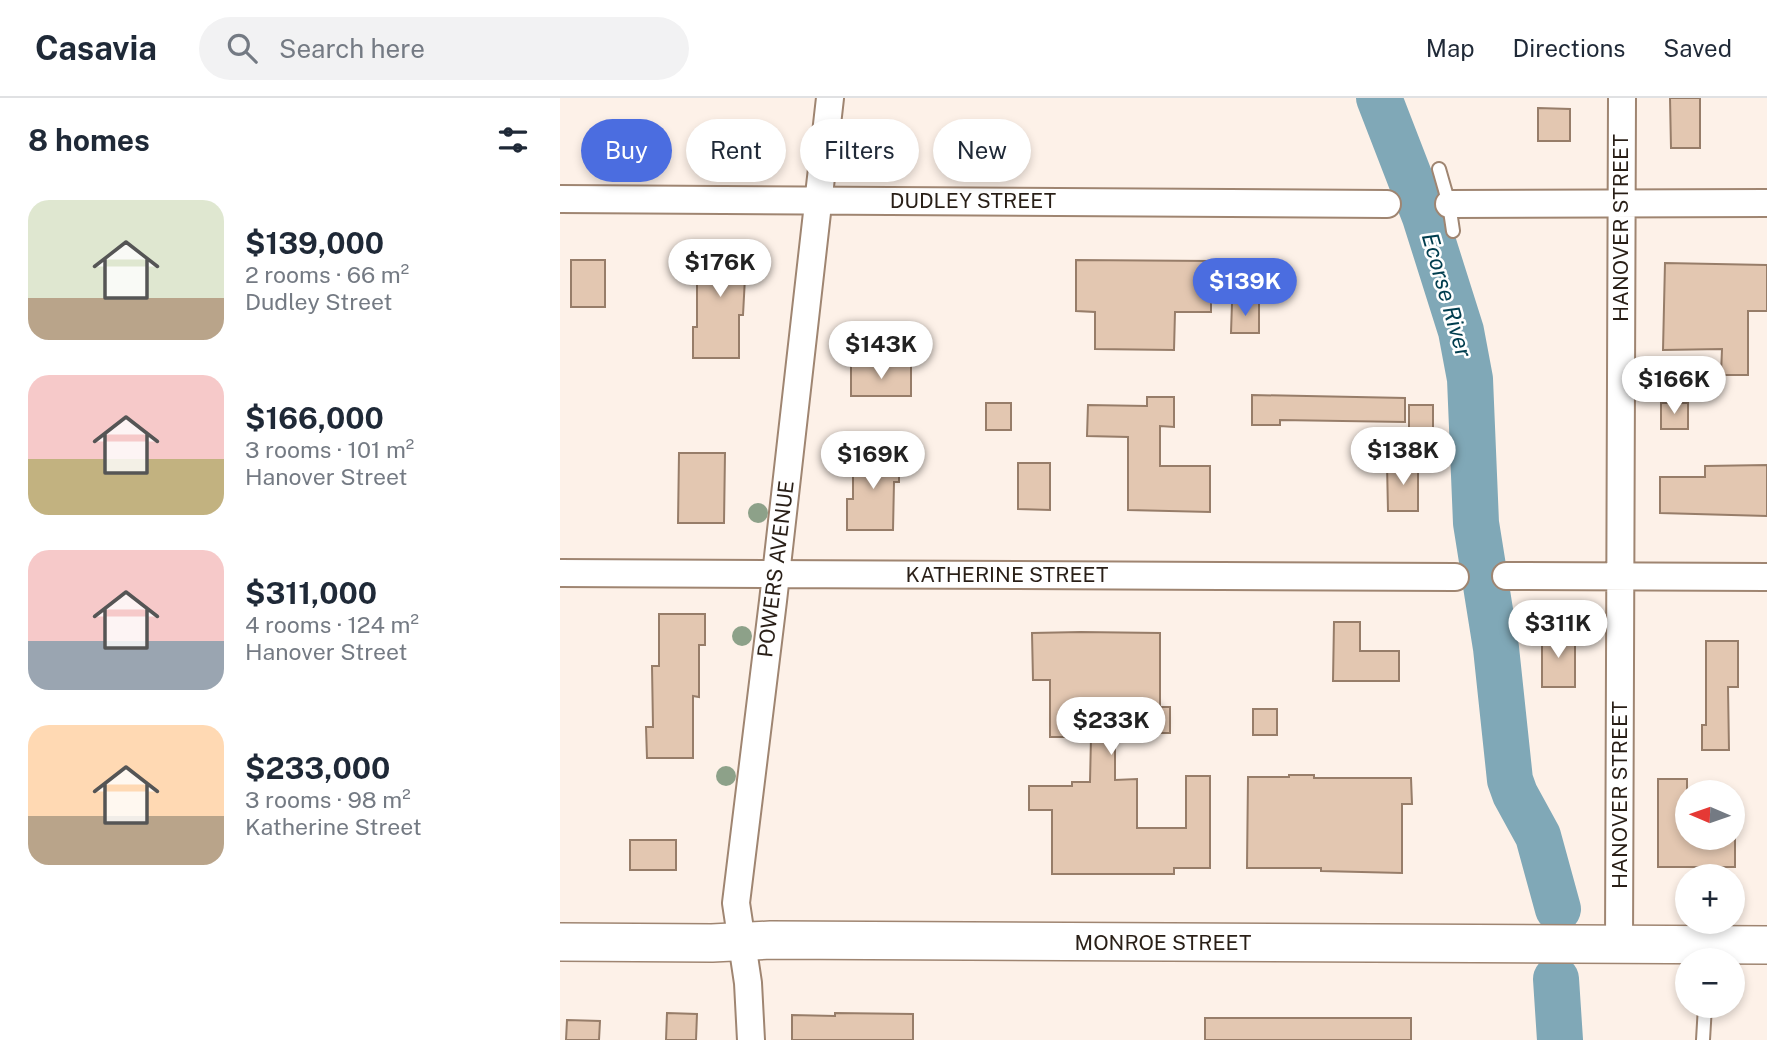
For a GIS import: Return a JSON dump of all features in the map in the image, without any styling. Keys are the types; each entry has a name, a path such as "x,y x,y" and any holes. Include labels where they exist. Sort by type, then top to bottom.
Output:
{"street":[{"name":"POWERS AVENUE","path":"751,1040 748,984 736,902 830,98"},
{"name":"HANOVER STREET","path":"1604,946 1621,576 1622,98"},
{"name":"DUDLEY STREET","path":"560,199 1387,204"},
{"path":"1449,204 1767,203"},
{"name":"KATHERINE STREET","path":"560,573 1455,577"},
{"path":"1506,576 1767,577"},
{"name":"MONROE STREET","path":"560,942 1521,945 1604,946 1675,951"},
{"name":"MONROE STREET","path":"1744,948 1767,945"}],"lane":[{"path":"1439,170 1449,204 1453,231"},
{"path":"1703,1040 1704,1018"}],"building":[{"path":"1670,98 1700,98 1700,148 1671,148"},
{"path":"1538,108 1570,109 1570,141 1538,141"},
{"path":"701,240 747,240 743,315 739,315 739,358 693,358"},
{"path":"571,260 605,260 605,307 571,307"},
{"path":"1076,260 1211,261 1211,312 1175,312 1174,350 1095,349 1095,312 1076,311"},
{"path":"1665,263 1767,265 1767,311 1748,311 1748,375 1721,375 1722,349 1663,350"},
{"path":"1232,303 1259,303 1259,333 1231,333"},
{"path":"851,365 911,366 911,396 851,396"},
{"path":"1252,395 1405,398 1405,422 1280,420 1280,425 1252,425"},
{"path":"1147,397 1174,397 1174,427 1160,426 1160,466 1210,466 1210,512 1128,510 1128,437 1087,436 1088,405 1147,406"},
{"path":"986,403 1011,403 1011,430 986,430"},
{"path":"1661,403 1688,403 1688,429 1661,429"},
{"path":"1409,405 1433,405 1433,429 1409,429"},
{"path":"853,451 899,451 899,482 894,482 893,530 847,530 847,499 853,499"},
{"path":"679,453 725,453 724,523 678,523"},
{"path":"1018,463 1050,463 1050,510 1018,509"},
{"path":"1418,463 1418,511 1388,511 1387,464"},
{"path":"1767,465 1767,516 1660,513 1660,477 1705,477 1705,466"},
{"path":"659,614 705,614 705,645 699,645 699,697 693,696 693,758 647,758 646,727 653,727 652,666 659,666"},
{"path":"1334,622 1360,622 1360,651 1399,651 1399,681 1333,681"},
{"path":"1032,633 1160,633 1160,707 1170,707 1170,733 1115,733 1115,780 1137,779 1137,828 1186,828 1186,776 1210,776 1210,868 1174,868 1174,874 1052,874 1052,810 1029,810 1029,786 1072,786 1072,782 1090,782 1091,737 1050,737 1050,680 1033,680"},
{"path":"1542,633 1575,634 1575,687 1542,687"},
{"path":"1706,641 1738,641 1738,687 1728,687 1729,750 1702,750 1702,725 1706,725"},
{"path":"1253,709 1277,709 1277,735 1253,735"},
{"path":"1314,775 1314,778 1411,778 1412,804 1402,804 1402,873 1321,871 1321,868 1247,868 1248,777"},
{"path":"1658,779 1687,779 1675,780 1675,850 1735,850 1735,864 1675,864 1675,867 1658,867"},
{"path":"630,840 676,840 676,870 630,870"},
{"path":"667,1013 697,1014 696,1040 666,1040"},
{"path":"835,1013 913,1014 913,1040 792,1040 792,1015 835,1016"},
{"path":"1205,1018 1411,1018 1411,1040 1205,1040"},
{"path":"567,1020 600,1021 599,1040 566,1040"}],"waterway":[{"name":"Ecorse River","path":"1379,98 1425,217 1461,331 1470,379 1476,523 1496,648 1510,780 1538,836 1558,909"},
{"name":"Ecorse River","path":"1556,979 1560,1040"}]}
